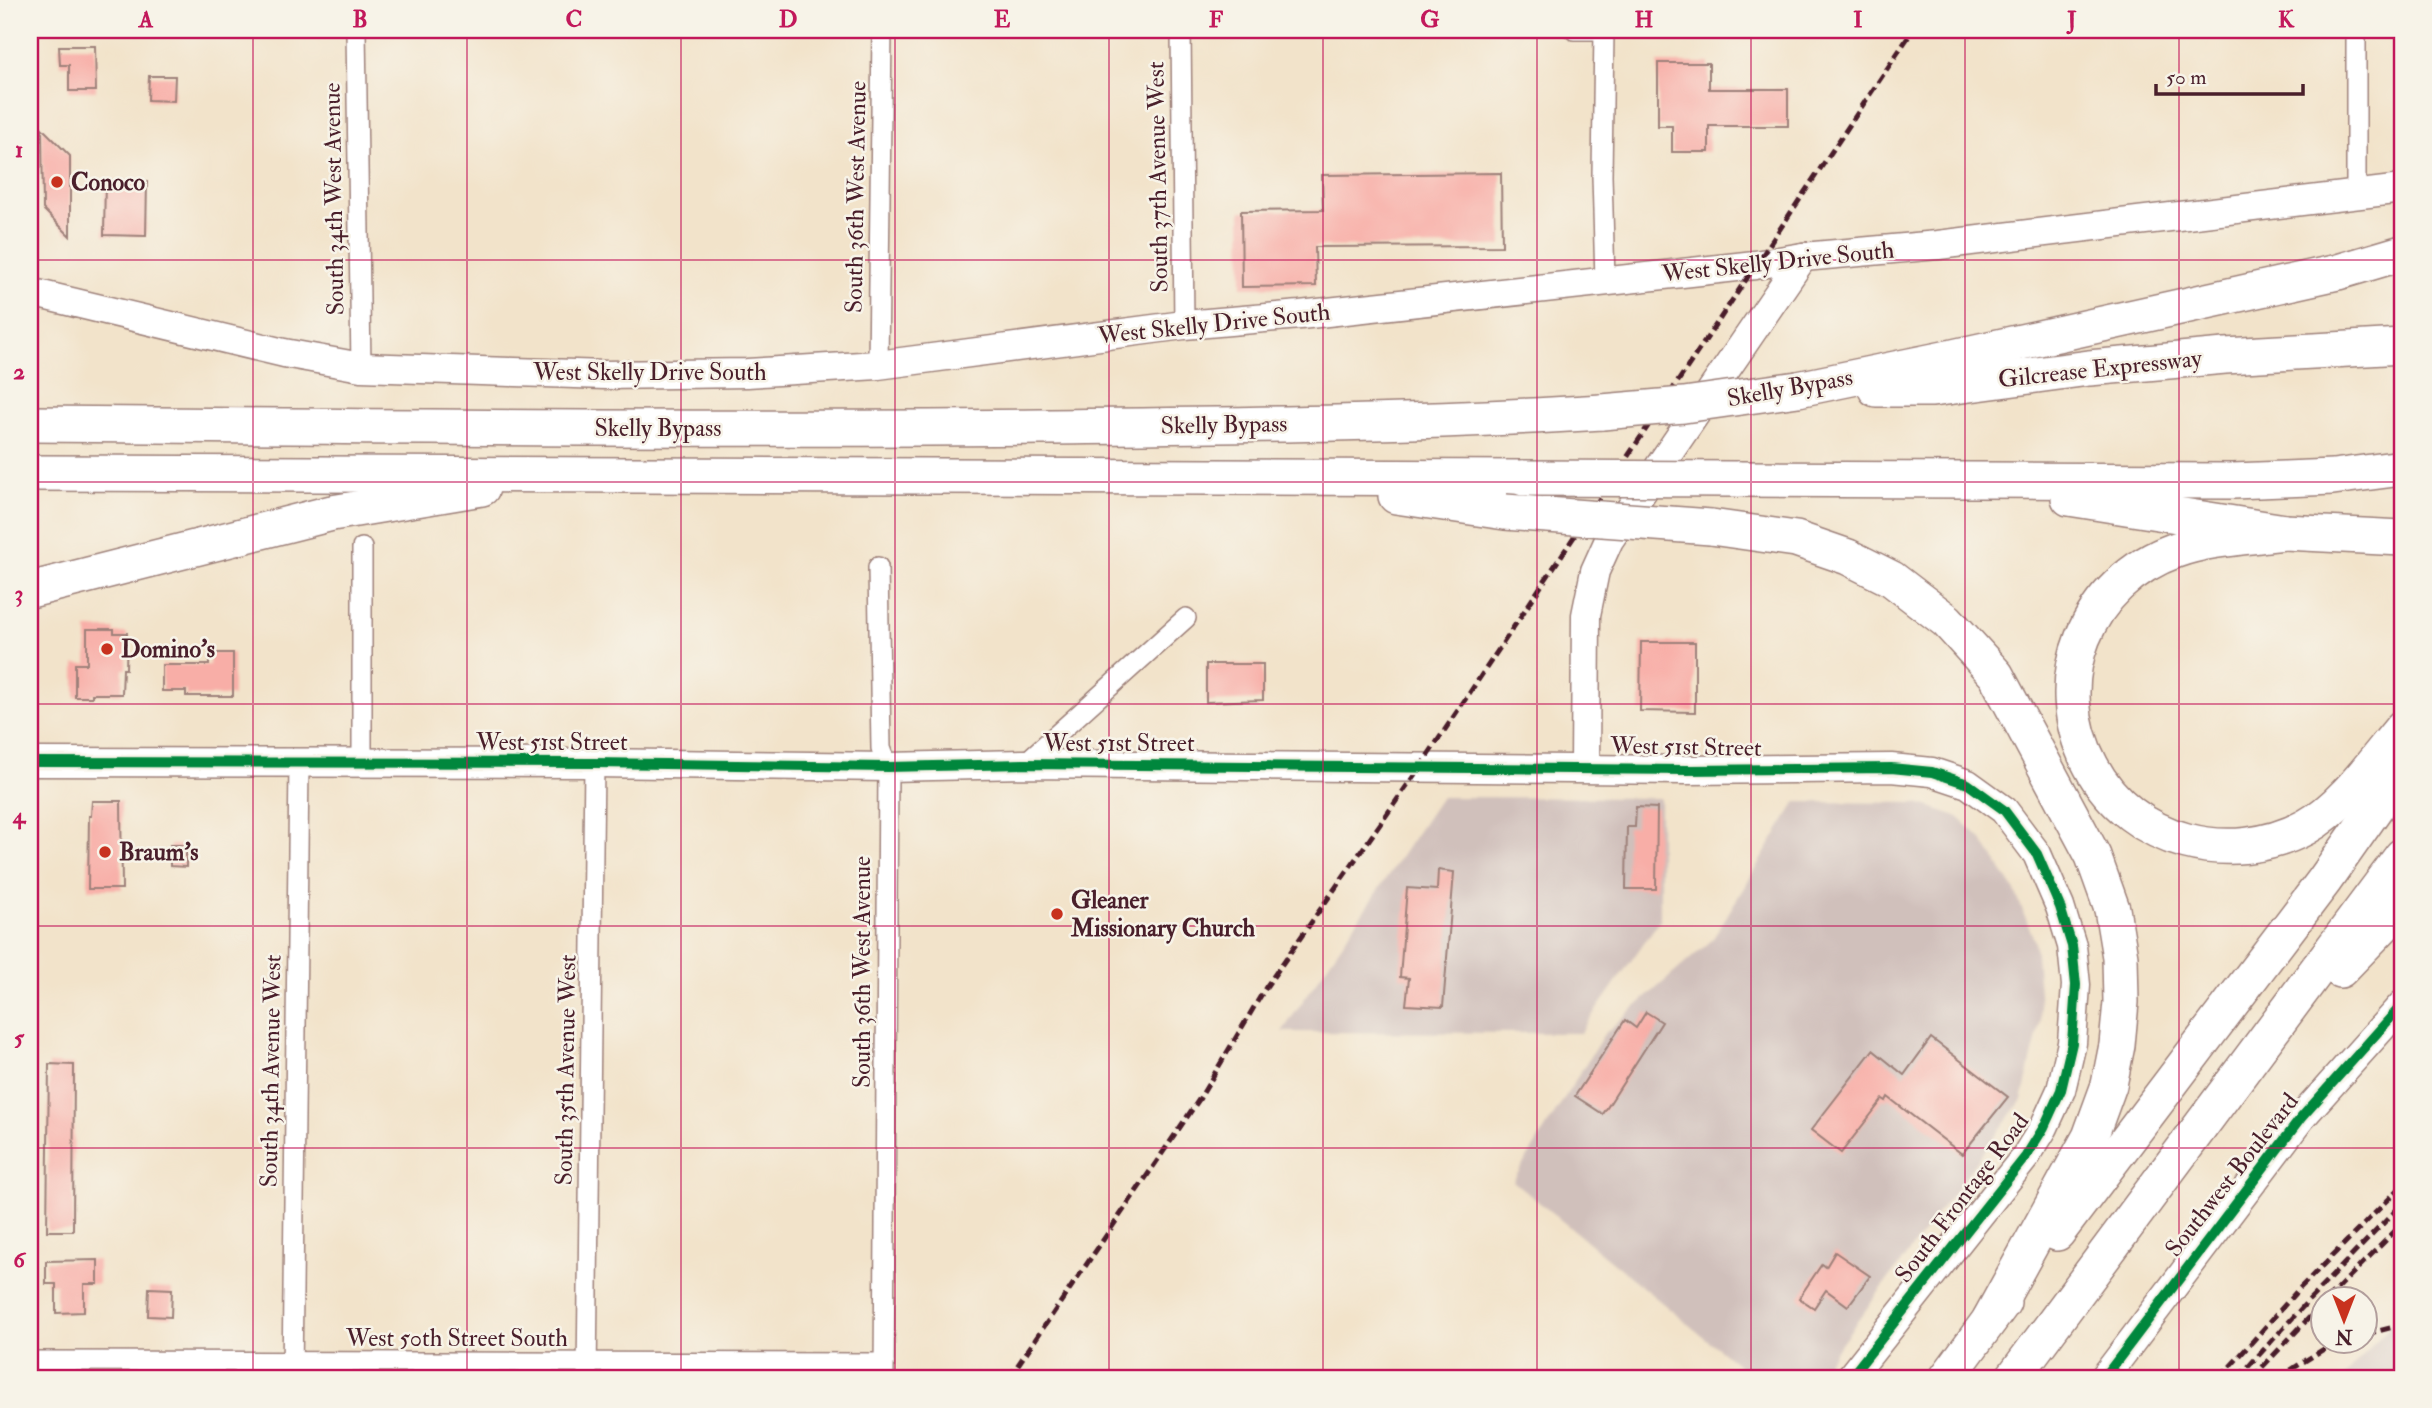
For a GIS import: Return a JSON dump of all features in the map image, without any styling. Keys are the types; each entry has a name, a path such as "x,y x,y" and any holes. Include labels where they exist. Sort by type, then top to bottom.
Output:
{"highway":[{"name":"Skelly Bypass","path":"30,424 816,429 1481,420 1602,412 1684,405 1798,389 2338,272 2402,253"},
{"name":"Gilcrease Expressway","path":"1798,389 1932,389 2089,368 2225,356 2402,346"},
{"name":"Skelly Bypass","path":"30,473 561,473 1965,481 2293,480 2402,468"},
{"path":"30,590 332,513 561,473"},
{"path":"1275,478 1505,512 1711,527 1796,539 1848,557 1892,579 1947,621 1996,676 2093,856 2112,909 2119,957 2121,1002 2117,1045 2109,1085 2090,1137 1990,1319"},
{"path":"1965,481 2285,532 2402,538"},
{"path":"2285,532 2207,542 2175,550 2141,567 2113,589 2095,612 2081,638 2073,671 2076,725 2090,766 2107,791 2132,815 2150,827 2192,844 2229,848 2259,844 2309,825 2338,802 2402,728"},
{"path":"1947,1378 2324,881 2402,770"},
{"path":"2013,1378 2402,856"},
{"path":"2245,1068 2402,906"}],"street":[{"name":"South 34th West Avenue","path":"356,30 361,367"},
{"name":"South 36th West Avenue","path":"878,365 882,30"},
{"name":"South 37th Avenue West","path":"1181,30 1184,325"},
{"path":"1574,30 1604,30 1602,176 1605,280"},
{"path":"2356,30 2356,194"},
{"name":"West Skelly Drive South","path":"30,292 284,353 361,367 604,375 747,373 878,365 1184,325 1300,315 1755,265 1803,257 1938,245 2402,189"},
{"path":"1585,767 1586,615 1595,571 1609,540 1803,257"},
{"path":"362,548 362,763"},
{"name":"South 36th West Avenue","path":"878,567 881,748 888,767 884,1371"},
{"path":"1024,764 1186,618"},
{"name":"West 51st Street","path":"30,762 594,763 888,767 1024,764 1687,770 1891,768 1932,772 1968,784 2004,810 2037,854 2060,907 2072,946 2076,985"},
{"name":"South 35th Avenue West","path":"587,1371 594,763"},
{"name":"South 34th Avenue West","path":"292,1370 299,764"},
{"name":"South Frontage Road","path":"1850,1378 2026,1156 2044,1127 2061,1090 2073,1043 2076,985"},
{"name":"Southwest Boulevard","path":"2104,1378 2301,1118 2402,1005"},
{"name":"West 50th Street South","path":"30,1361 292,1370 884,1371"}],"shaded area":[{"path":"1441,797 1660,798 1660,920 1580,1033 1282,1032"},
{"path":"1796,802 1918,803 1957,816 1980,837 2015,891 2035,942 2041,1019 2022,1100 1815,1378 1754,1378 1513,1181 1604,1034 1712,940"},
{"path":"2402,1312 2402,1378 2343,1378 2363,1356 2380,1356 2380,1337"}],"building":[{"path":"59,46 95,46 96,91 69,91 69,65 60,65"},
{"path":"1658,63 1709,63 1709,89 1788,89 1788,126 1709,126 1709,152 1672,152 1672,126 1658,126"},
{"path":"149,76 175,76 174,101 148,100"},
{"name":"Conoco","path":"42,128 70,156 70,236 43,209"},
{"path":"1501,173 1502,246 1315,247 1316,286 1242,287 1241,211 1323,210 1322,175"},
{"path":"105,180 147,181 146,236 104,235"},
{"name":"Domino's","path":"87,629 114,629 114,633 127,633 122,694 75,697 75,664 87,664"},
{"path":"1641,642 1695,642 1695,712 1640,711"},
{"path":"209,653 233,653 233,696 186,696 186,691 162,691 162,665 209,665"},
{"path":"1206,664 1263,664 1263,700 1206,702"},
{"name":"Braum's","path":"92,801 121,801 122,889 88,889 89,816"},
{"path":"1636,807 1657,808 1656,889 1626,889 1627,827 1635,827"},
{"path":"170,845 186,845 186,867 170,866"},
{"path":"1438,870 1454,872 1443,1007 1406,1005 1409,978 1400,977 1407,888 1437,890"},
{"path":"1646,1012 1662,1022 1603,1114 1575,1096 1625,1020 1636,1028"},
{"path":"1931,1038 2008,1097 1962,1154 1888,1097 1886,1101 1883,1099 1841,1153 1811,1130 1873,1050 1904,1075"},
{"path":"49,1064 74,1065 73,1231 47,1231"},
{"path":"1835,1252 1870,1276 1848,1306 1826,1290 1814,1308 1799,1298 1822,1264 1826,1267"},
{"path":"98,1260 98,1284 84,1284 84,1312 56,1313 56,1284 46,1284 46,1261"},
{"path":"149,1288 172,1289 171,1317 148,1316"}],"railway":[{"path":"1009,1378 1200,1098 1266,987 1420,767 1913,30"},
{"path":"2220,1378 2298,1290 2402,1186"},
{"path":"2238,1378 2402,1204"},
{"path":"2340,1286 2402,1224"},
{"path":"2252,1378 2310,1317"},
{"path":"2380,1330 2402,1325"},
{"path":"2278,1378 2313,1356"}],"cycle path":[{"path":"30,762 594,763 888,767 1024,764 1687,770 1891,768 1932,772 1968,784 2004,810 2037,854 2060,907 2072,946 2076,985 2072,1043 2061,1090 2044,1127 2026,1156 1850,1378"},
{"path":"2104,1378 2301,1118 2402,1005"}],"place":[{"name":"Conoco","path":"57,182"},
{"name":"Domino's","path":"107,649"},
{"name":"Braum's","path":"105,852"},
{"name":"Gleaner Missionary Church","path":"1057,914"}]}
